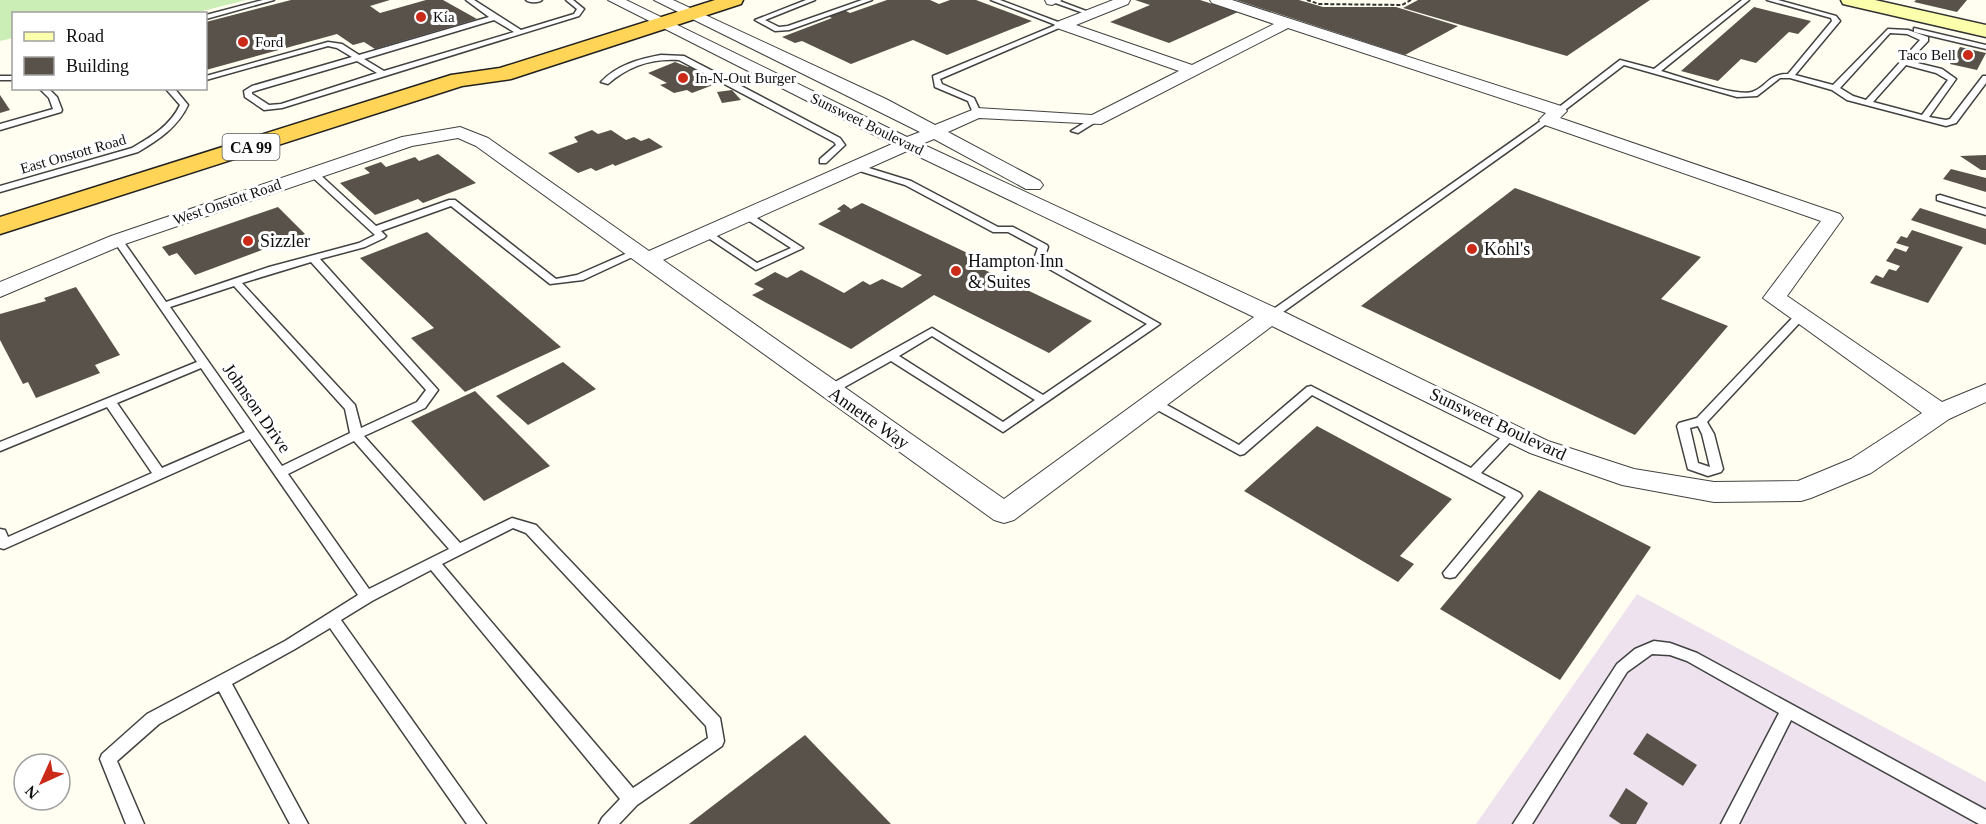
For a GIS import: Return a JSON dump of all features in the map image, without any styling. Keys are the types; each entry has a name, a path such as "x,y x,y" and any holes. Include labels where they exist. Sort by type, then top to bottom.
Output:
{"highway":[{"name":"CA 99","path":"0,226 459,80 503,74 734,0"},
{"name":"CA 99","path":"0,247 469,94 492,84 503,74"}],"main road":[{"path":"1850,0 1881,3 1912,25 1986,31"}],"street":[{"name":"Sunsweet Boulevard","path":"615,0 907,144 1272,315 1539,447 1632,478 1711,482 1802,491 1861,466 1940,413 1986,392"},
{"name":"Sunsweet Boulevard","path":"661,0 880,103 1033,185 1121,243"},
{"path":"1217,0 1553,116 1833,219 1774,298 1940,413"},
{"path":"1062,25 1123,1"},
{"path":"641,256 706,233 977,113 1095,120 1287,23"},
{"path":"1062,25 1194,71"},
{"name":"Annette Way","path":"460,132 482,142 1004,513 1272,315"},
{"name":"West Onstott Road","path":"0,290 118,240 313,173 408,141 460,132"}],"lane":[{"path":"207,17 271,0"},
{"path":"469,0 520,32"},
{"path":"529,0 539,0"},
{"path":"495,18 255,88 248,91 248,95 267,108 282,106 577,15 581,9 569,0"},
{"path":"812,0 759,20 778,29 789,28 869,0"},
{"path":"994,0 1062,25"},
{"path":"1052,0 1091,14"},
{"path":"1655,72 1746,0"},
{"path":"1770,0 1820,12 1834,17 1836,21 1790,76"},
{"path":"977,113 971,100 938,85 936,78 1062,25"},
{"path":"1835,88 1888,31 1912,25 1986,47"},
{"path":"1868,103 1925,39 1912,25"},
{"path":"207,78 328,44 339,46 383,74"},
{"path":"605,82 620,70 668,56 681,58 837,140 841,145 823,161"},
{"path":"1272,315 1553,116 1623,62 1737,95 1754,94 1778,76 1790,76 1835,88 1850,98 1946,123 1953,121 1986,78"},
{"path":"1904,62 1939,71 1952,79 1924,118"},
{"path":"0,127 58,110 53,97 45,90"},
{"name":"East Onstott Road","path":"0,189 135,150 151,140 181,114 184,105 171,90"},
{"path":"1075,131 1095,120"},
{"path":"856,167 908,183 996,230 1010,229 1043,248 1039,259 1155,324 1003,428 891,356"},
{"path":"164,306 235,282 362,245 381,236 313,173"},
{"path":"1940,198 1986,212"},
{"path":"375,230 452,202 554,282 579,278 641,256"},
{"path":"706,233 756,267 798,248 746,215"},
{"name":"Johnson Drive","path":"118,240 367,597"},
{"path":"280,472 421,405 432,390 313,258"},
{"path":"235,282 351,408 356,435 458,550"},
{"path":"1701,421 1708,434 1716,469 1711,482 1692,466 1683,426 1701,421 1801,315"},
{"path":"830,390 932,331 1043,400"},
{"path":"0,447 204,363"},
{"path":"1154,403 1240,451 1311,390 1515,496 1450,573"},
{"path":"110,402 160,475"},
{"path":"0,534 4,544 253,433"},
{"path":"1472,474 1512,433"},
{"path":"135,824 108,759 153,719 367,597 512,523 531,529 714,723 716,741 631,799 608,824"},
{"path":"433,563 631,799"},
{"path":"332,619 477,824"},
{"path":"1522,824 1622,668 1644,648 1667,647 1692,657 1986,819"},
{"path":"222,681 299,824"},
{"path":"1730,824 1788,710"}],"path":[{"path":"1306,0 1319,4 1402,5 1411,0"}],"shaded area":[{"path":"1637,594 1986,782 1986,824 1476,824"}],"green space":[{"path":"0,0 246,0 199,12 12,12 12,38 0,41"}],"building":[{"path":"291,0 390,0 370,6 380,13 426,0 443,0 477,19 375,49 364,42 353,45 337,34 207,70 207,22"},
{"path":"887,0 930,0 939,4 950,0 976,0 1032,21 947,55 913,40 851,64 802,41 795,43 782,37 832,18 827,16 844,10 850,13"},
{"path":"1135,0 1200,0 1238,12 1169,43 1110,22 1150,5"},
{"path":"1236,0 1299,0 1323,7 1396,7 1458,26 1405,55"},
{"path":"1418,0 1650,0 1567,56 1403,8"},
{"path":"1916,0 1967,0 1957,12 1914,2"},
{"path":"1754,7 1811,21 1798,34 1789,32 1756,63 1741,59 1718,81 1681,71"},
{"path":"1960,47 1986,53 1977,70 1950,64"},
{"name":"In-N-Out Burger","path":"675,62 688,67 700,63 729,78 709,83 713,85 692,93 687,90 674,93 660,85 667,83 648,73"},
{"path":"732,90 741,100 722,103 717,92"},
{"path":"0,95 10,110 0,113"},
{"path":"592,130 598,134 611,130 626,140 634,137 641,141 649,138 663,147 615,166 613,164 596,171 591,168 578,173 548,153 578,142 574,137"},
{"path":"438,154 476,183 423,203 418,199 375,215 340,183 370,173 364,168 381,162 386,167 415,157 419,161"},
{"path":"1986,155 1986,170 1981,170 1960,156"},
{"path":"1951,169 1986,178 1986,192 1943,179"},
{"path":"1515,188 1701,257 1661,299 1728,326 1635,435 1361,306"},
{"path":"862,203 976,257 968,262 1092,321 1049,353 934,295 851,349 752,295 764,289 754,284 775,272 787,278 801,270 844,293 863,281 870,285 882,279 902,288 922,275 818,224 841,211 837,209 844,204 851,209"},
{"path":"278,207 305,234 195,275 177,253 169,256 162,247"},
{"path":"1920,208 1986,229 1986,245 1911,220"},
{"path":"1912,230 1963,247 1928,303 1870,283 1876,275 1883,278 1889,269 1896,271 1900,266 1886,261 1895,248 1906,252 1909,247 1896,243 1901,236 1907,238"},
{"path":"427,232 561,347 465,392 411,338 434,328 360,258"},
{"path":"76,287 120,355 95,365 100,373 36,398 28,382 23,384 0,340 0,314 46,301 44,298"},
{"path":"563,362 596,389 528,425 496,396"},
{"path":"475,391 550,466 484,501 411,421"},
{"path":"1317,426 1452,499 1400,556 1414,564 1398,582 1244,491"},
{"path":"1539,490 1651,547 1560,680 1440,609"},
{"path":"1647,733 1697,765 1683,786 1633,754"},
{"path":"805,735 891,824 689,824"},
{"path":"1626,788 1648,803 1636,824 1621,824 1609,816"}],"place":[{"name":"Kia","path":"421,17"},
{"name":"Ford","path":"243,42"},
{"name":"Taco Bell","path":"1968,55"},
{"name":"In-N-Out Burger","path":"683,78"},
{"name":"Sizzler","path":"248,241"},
{"name":"Kohl's","path":"1472,249"},
{"name":"Hampton Inn & Suites","path":"956,271"}]}
